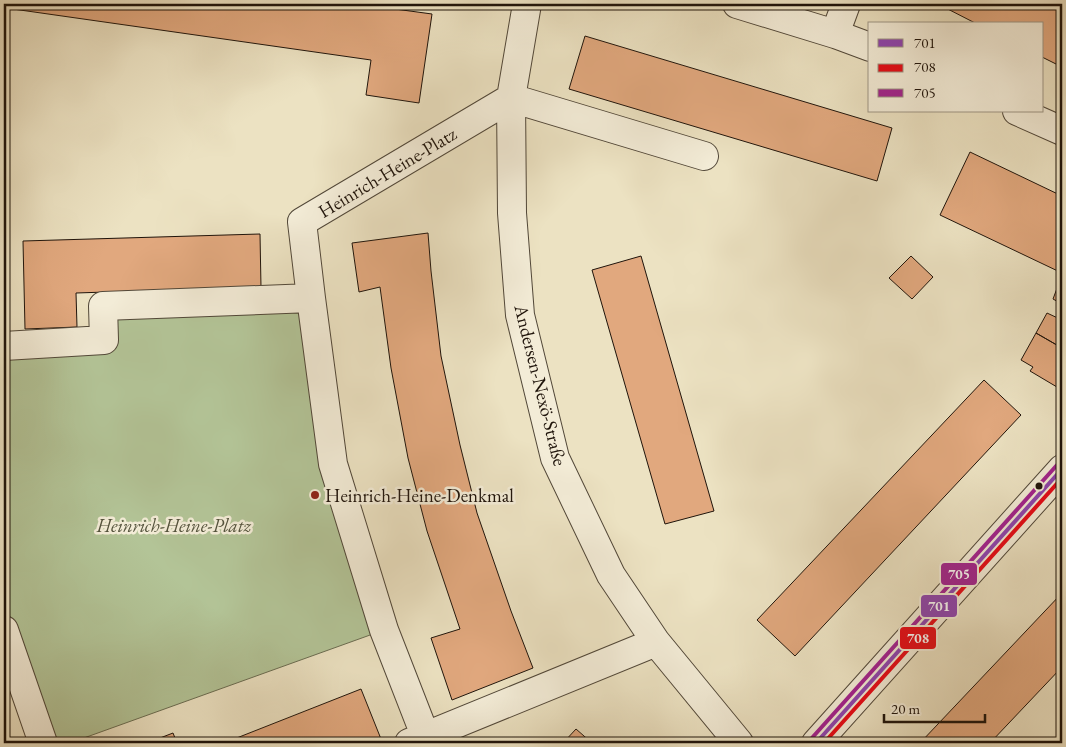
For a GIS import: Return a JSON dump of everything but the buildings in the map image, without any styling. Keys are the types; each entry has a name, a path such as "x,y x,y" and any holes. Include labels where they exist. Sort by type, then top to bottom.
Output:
{"street":[{"name":"Andersen-Nexö-Straße","path":"526,4 511,98 512,213 520,315 555,458 611,575 656,642 739,743"},
{"path":"736,4 835,34 868,46"},
{"path":"835,34 846,4"},
{"path":"511,98 704,156"},
{"name":"Heinrich-Heine-Platz","path":"421,741 384,630 333,464 302,222 511,98"},
{"path":"1019,112 1062,131"},
{"path":"4,346 104,340 103,306 311,298"},
{"path":"817,743 1062,469"},
{"path":"4,630 43,743"},
{"path":"421,741 656,642"}],"green space":[{"name":"Heinrich-Heine-Platz","path":"311,298 333,464 384,630 70,743 43,743 4,630 4,346 104,340 103,306"}],"transit line":[{"name":"705","path":"811,739 1057,465"},
{"name":"701","path":"816,743 1062,469"},
{"name":"708","path":"824,743 1062,478"}],"place":[{"name":"Heinrich-Heine-Denkmal","path":"315,495"}]}
